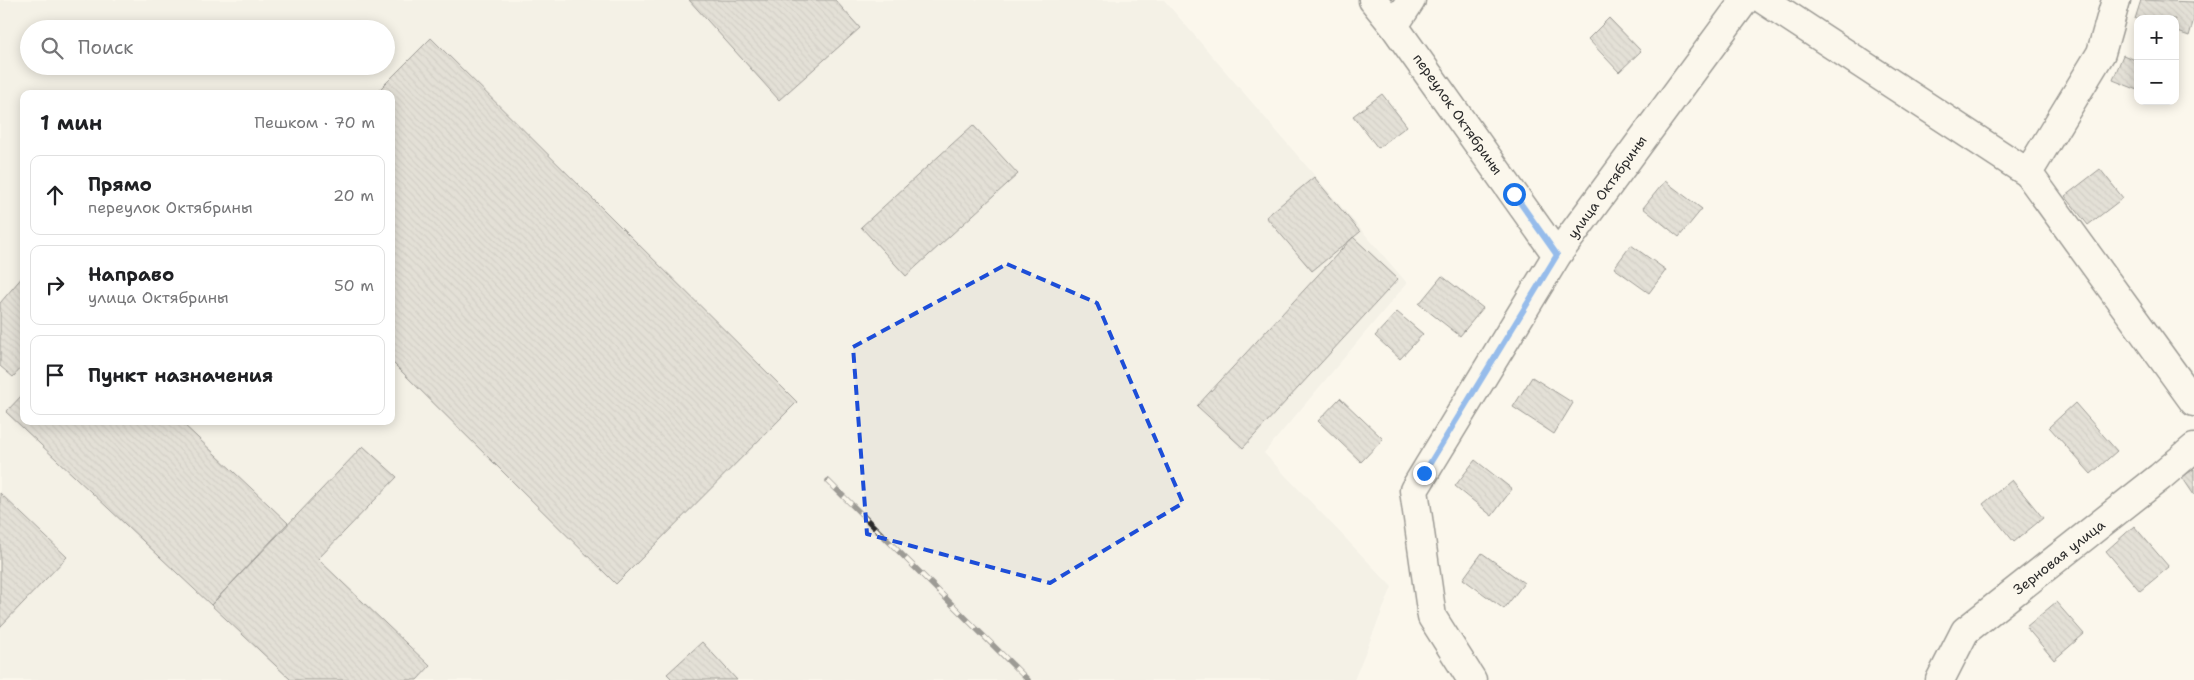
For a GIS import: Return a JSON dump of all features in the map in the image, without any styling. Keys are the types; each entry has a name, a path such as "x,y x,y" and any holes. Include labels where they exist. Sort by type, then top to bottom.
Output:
{"street":[{"name":"переулок Октябрины","path":"1373,0 1394,26 1557,255"},
{"path":"1394,26 1411,0"},
{"name":"улица Октябрины","path":"1472,680 1432,617 1414,490 1557,255 1745,0"},
{"path":"1764,0 2028,173 2194,402"},
{"path":"2028,173 2101,53 2116,0"},
{"name":"Зерновая улица","path":"1940,680 1965,631 2152,484 2194,448"}],"highlighted area":[{"path":"1007,264 1097,303 1183,503 1050,583 867,534 853,347"}],"shaded area":[{"path":"0,0 1164,0 1407,283 1264,453 1392,587 1354,680 0,680"}],"building":[{"path":"689,0 835,0 860,28 779,100"},
{"path":"2141,0 2194,2 2194,19 2189,36 2179,32 2179,15 2136,15"},
{"path":"1609,18 1641,51 1619,72 1588,39"},
{"path":"431,38 797,402 616,584 395,365 395,90 379,90"},
{"path":"2123,55 2134,59 2134,88 2113,80"},
{"path":"1382,94 1407,126 1378,148 1353,116"},
{"path":"973,125 1018,174 906,276 861,227"},
{"path":"2100,169 2123,198 2088,225 2065,196"},
{"path":"1314,177 1360,232 1312,271 1266,217"},
{"path":"1665,181 1702,209 1679,237 1643,208"},
{"path":"1353,237 1398,279 1243,448 1197,406"},
{"path":"1631,245 1666,270 1649,293 1614,268"},
{"path":"1442,276 1483,308 1460,336 1419,304"},
{"path":"20,280 20,369 13,377 0,366 0,303"},
{"path":"1397,312 1423,334 1400,359 1375,336"},
{"path":"1532,377 1573,403 1554,434 1513,407"},
{"path":"20,397 20,425 184,425 288,523 211,605 6,412"},
{"path":"1340,398 1383,439 1361,462 1318,421"},
{"path":"2075,403 2117,451 2091,474 2049,427"},
{"path":"363,446 397,477 318,559 430,666 417,680 291,680 211,605"},
{"path":"1475,460 1512,489 1492,516 1455,486"},
{"path":"2194,469 2194,495 2182,477"},
{"path":"2012,480 2043,518 2014,542 1983,504"},
{"path":"0,493 67,557 0,627"},
{"path":"2134,526 2169,567 2140,591 2106,551"},
{"path":"1482,553 1524,583 1504,609 1463,579"},
{"path":"2056,602 2084,634 2054,660 2026,627"},
{"path":"702,642 737,680 673,680 667,674"}],"railway":[{"path":"828,481 1028,680"}],"route":[{"path":"1424,473 1557,255 1514,194"}]}
